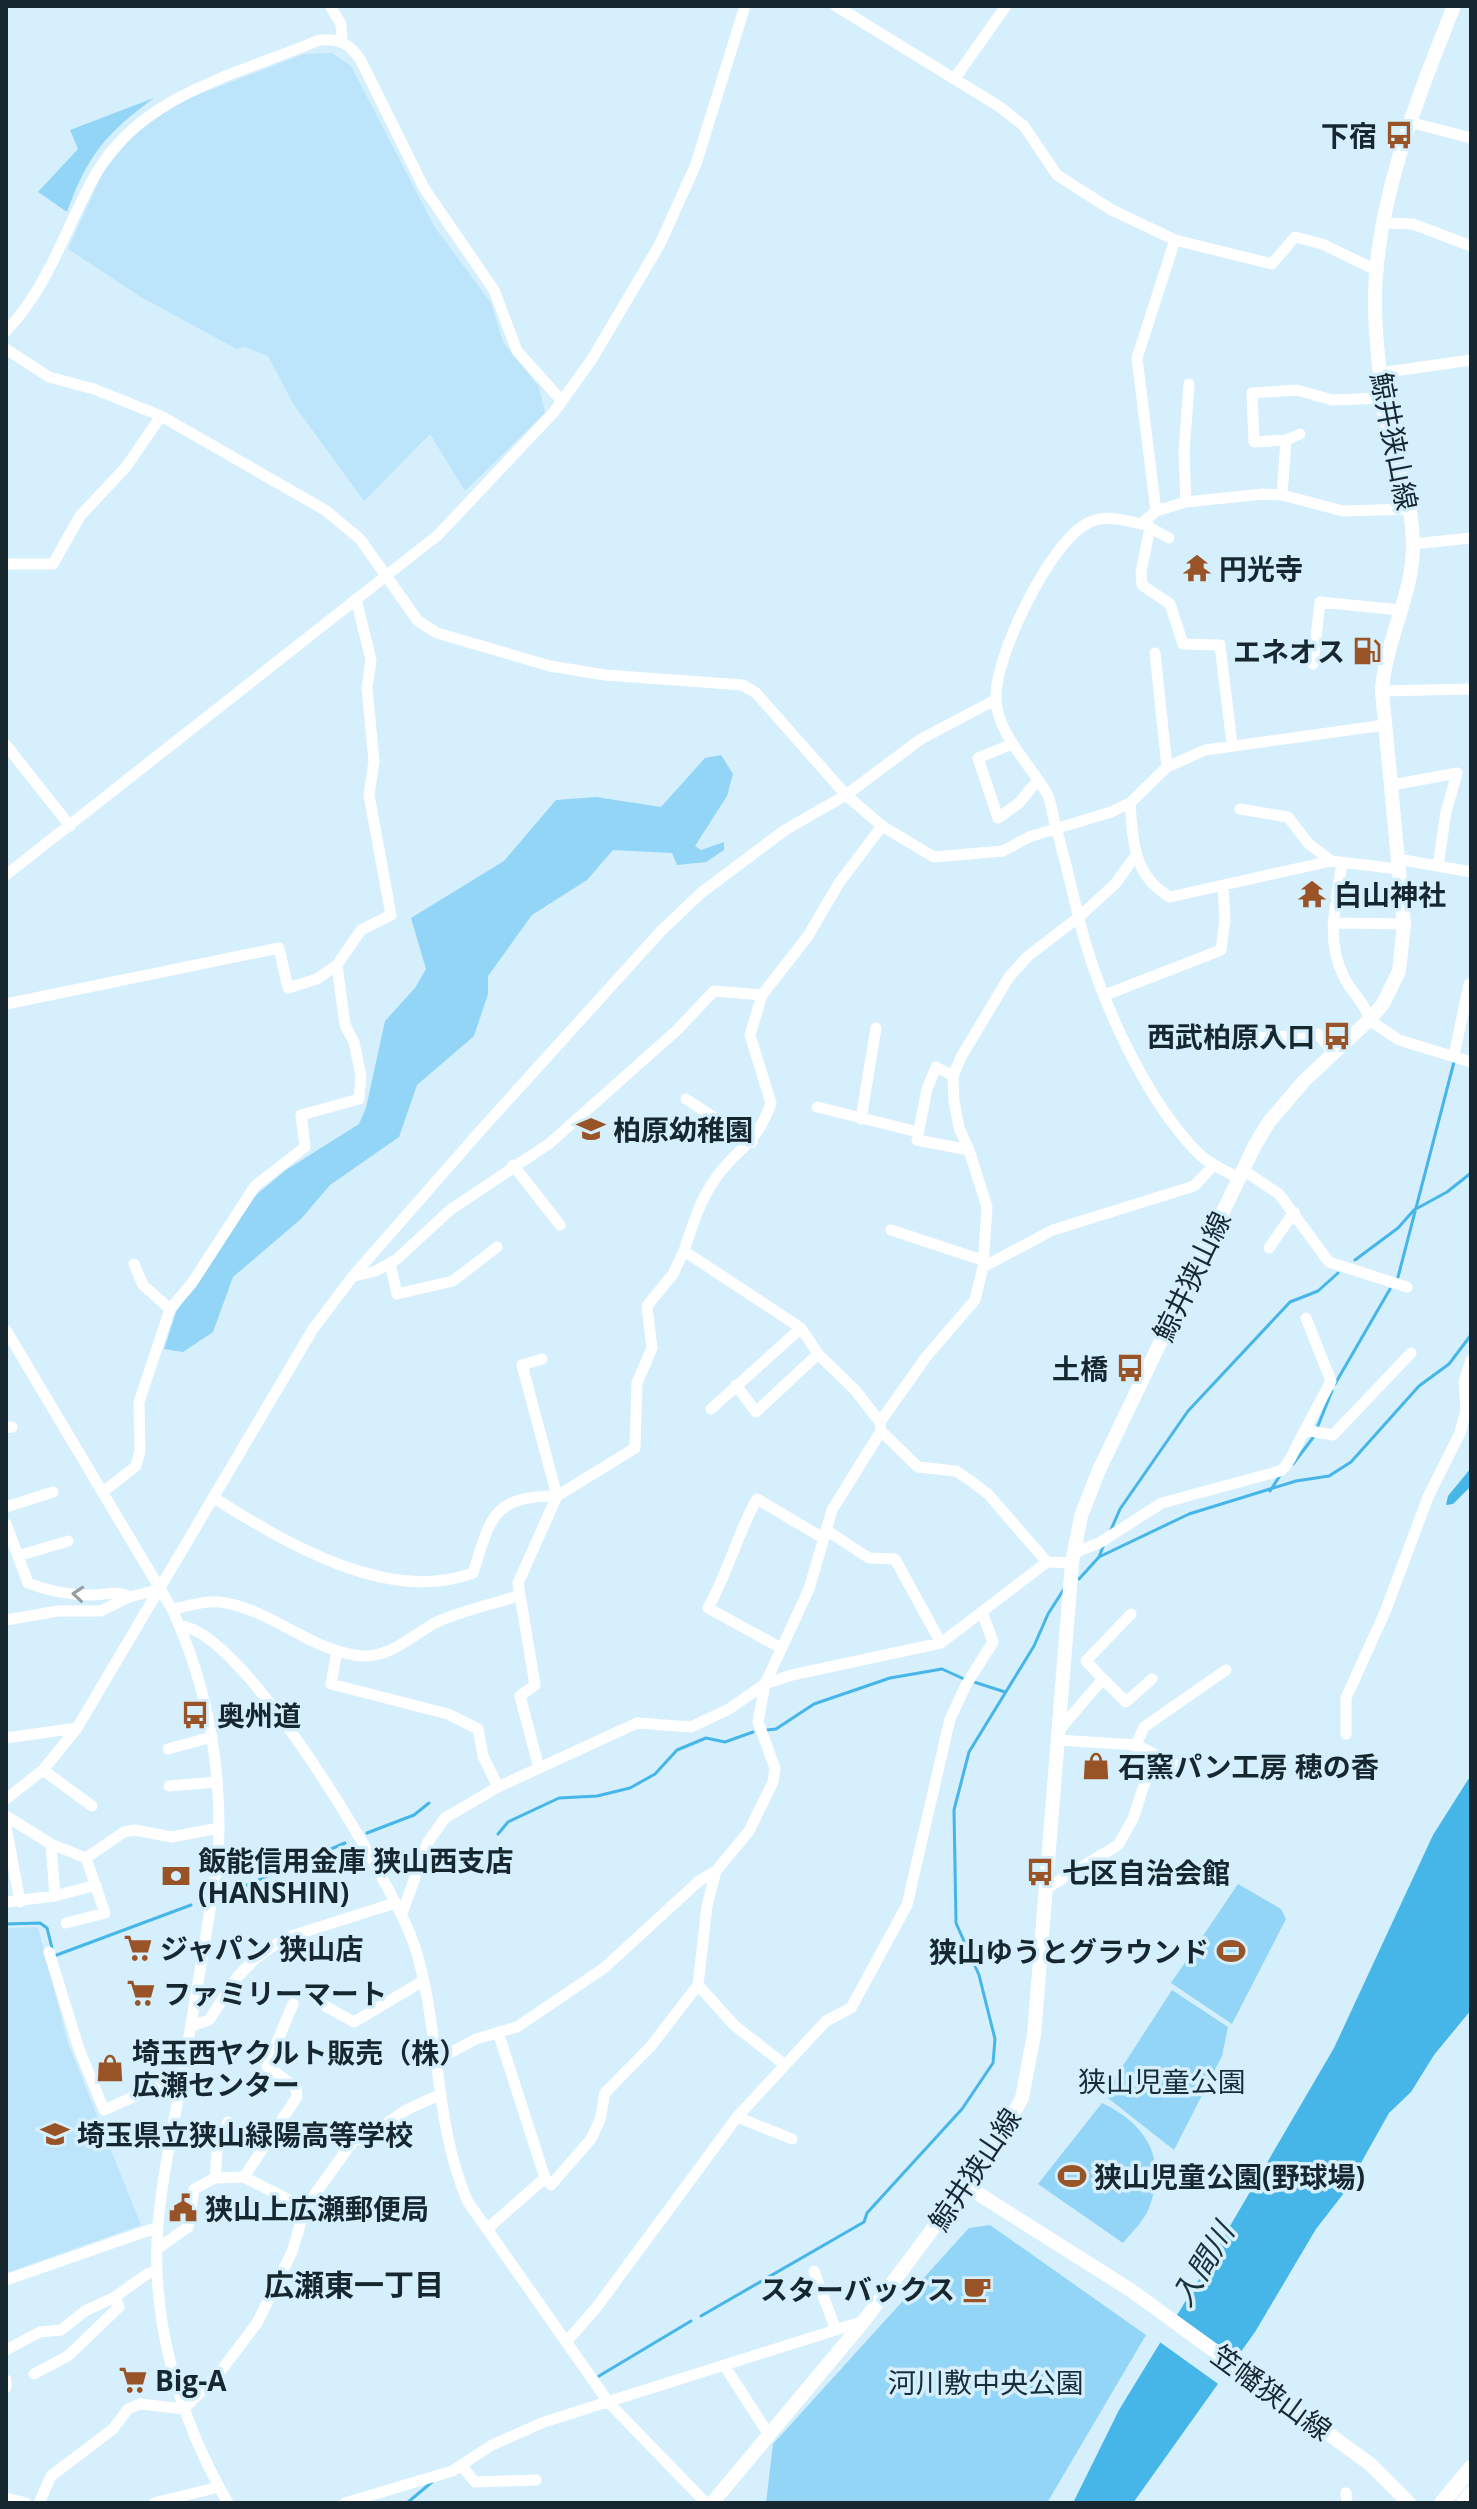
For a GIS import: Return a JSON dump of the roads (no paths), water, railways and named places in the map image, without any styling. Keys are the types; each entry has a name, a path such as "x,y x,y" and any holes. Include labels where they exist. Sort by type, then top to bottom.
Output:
{"highway":[{"path":"1442,2503 1471,2468"},
{"path":"1464,2503 1471,2494"}],"main road":[{"name":"鯨井狭山線","path":"709,2503 864,2321 966,2186 1013,2117 1028,2079 1047,1888 1072,1558 1081,1516 1099,1470 1269,1122 1333,1052 1369,1020 1387,996 1399,971 1404,924 1382,691 1386,654 1409,584 1413,544 1411,509 1382,398 1375,304 1386,223 1409,122 1454,6"},
{"name":"笠幡狭山線","path":"966,2186 1132,2291 1353,2451 1384,2476 1409,2503"}],"street":[{"path":"330,6 341,24 342,41"},
{"path":"6,875 438,535 562,401 626,305 660,244 696,164 745,6"},
{"path":"836,6 955,78 1024,126 1057,175 1112,210 1175,240 1272,264 1295,237 1322,244 1378,271"},
{"path":"955,78 1006,6"},
{"path":"6,331 34,300 49,275 97,171 116,146 151,113 193,90 319,40 342,41 353,48 361,61 424,188 494,290 517,351 562,401"},
{"path":"1409,122 1471,138"},
{"path":"1386,223 1413,224 1471,246"},
{"path":"1156,511 1137,358 1175,240"},
{"path":"6,349 49,377 94,389 161,416 325,510 360,539 418,621 437,633 564,668 743,685 756,693 846,795 882,826 934,857 1003,851 1056,827 1130,803 1167,767 1205,750 1385,725"},
{"path":"1380,373 1471,360"},
{"path":"1186,502 1184,453 1189,384"},
{"path":"1300,434 1286,440 1254,442 1252,393 1297,390 1332,400 1382,398"},
{"path":"6,564 53,564 80,516 126,467 161,416"},
{"path":"1282,495 1286,440"},
{"path":"1232,744 1220,645 1183,644 1170,604 1142,585 1145,526 1156,511 1186,502 1282,495 1343,511 1411,509"},
{"path":"1169,538 1145,526 1104,517 1079,528 1047,568 1006,651 995,700 1012,744 1047,793 1079,917 1105,995 1149,1085 1196,1151 1214,1165 1241,1174 1279,1194 1305,1224 1311,1241 1329,1262 1407,1287"},
{"path":"1413,544 1471,538"},
{"path":"6,1004 279,948 288,988 317,979 337,965 361,930 391,915 369,795 374,761 367,688 371,660 356,599"},
{"path":"1313,664 1320,602 1400,610"},
{"path":"1155,653 1167,767"},
{"path":"1382,691 1471,689"},
{"path":"6,1799 43,1770 77,1728 297,1354 353,1276 661,931 731,868 785,830 846,795 921,739 995,700"},
{"path":"1012,744 978,758 998,818 1019,803 1037,781"},
{"path":"6,745 70,826"},
{"path":"1392,785 1457,773 1446,812 1438,866"},
{"path":"1130,803 1134,858 1159,891 1170,897 1336,862 1438,866 1471,872"},
{"path":"1240,809 1288,817 1308,843 1336,862"},
{"path":"214,1498 293,1546 376,1575 440,1583 473,1573 489,1522 509,1503 525,1496 557,1496 635,1448 637,1383 652,1348 647,1306 673,1274 696,1213 712,1183 728,1162 752,1142 771,1103 750,1035 762,995 808,936 839,883 882,826"},
{"path":"435,2061 498,2032 517,2027 604,1968 699,1881 716,1871 749,1831 773,1782 775,1768 758,1722 765,1684 809,1589 824,1534 843,1489 926,1357 975,1300 987,1207 959,1128 953,1076 972,1036 1009,977 1028,956 1079,917 1115,884 1134,858"},
{"path":"1336,862 1335,957 1355,997 1367,1008 1369,1020 1399,1040 1471,1062"},
{"path":"1105,995 1221,950 1225,919 1223,886"},
{"path":"1333,923 1404,924"},
{"path":"103,1492 136,1466 140,1450 139,1402 170,1309 192,1283 255,1186 305,1147 301,1115 359,1099 361,1076 354,1042 345,1025 337,965"},
{"path":"1454,1056 1470,981"},
{"path":"353,1276 390,1263 450,1210 550,1143 676,1031 714,991 762,995"},
{"path":"861,1119 876,1028"},
{"path":"1259,1038 1318,1034 1333,1052"},
{"path":"953,1076 936,1067 917,1140 969,1150"},
{"path":"686,1099 752,1142"},
{"path":"817,1107 918,1132"},
{"path":"513,1165 560,1225"},
{"path":"891,1230 982,1263 1053,1230 1194,1186 1214,1165"},
{"path":"1269,1248 1294,1212"},
{"path":"390,1263 397,1294 453,1281 497,1247"},
{"path":"684,1251 801,1328 818,1354 855,1390 881,1426 918,1467 956,1471 971,1481 988,1494 1047,1562"},
{"path":"134,1264 143,1285 170,1309"},
{"path":"398,1908 423,1853 445,1818 498,1787 637,1723 691,1727 729,1709 765,1684 846,1662 941,1643 1047,1562 1072,1558 1162,1503 1280,1471 1286,1467 1331,1381 1306,1318"},
{"path":"711,1409 801,1328"},
{"path":"6,1330 172,1609 200,1685 212,1737 219,1828 158,2227 157,2270 164,2332 184,2409 228,2503"},
{"path":"1305,1430 1333,1435 1411,1353"},
{"path":"736,1385 756,1412 818,1354"},
{"path":"539,1768 520,1696 535,1685 517,1596 518,1583 557,1496 522,1365 542,1359"},
{"path":"1346,1734 1346,1698 1385,1612 1428,1497 1460,1433 1466,1410 1464,1382 1471,1360"},
{"path":"6,1507 53,1492"},
{"path":"781,1648 708,1608 726,1576 741,1528 757,1499 869,1558 895,1559 941,1643"},
{"path":"6,1524 10,1542 28,1583 47,1591 91,1595 121,1593 129,1597"},
{"path":"18,1556 68,1541"},
{"path":"6,1620 58,1611 101,1611 129,1597 161,1589"},
{"path":"172,1609 226,1603 283,1623 337,1651 364,1656 381,1654 437,1623 517,1596"},
{"path":"567,2341 596,2308 737,2117 826,2021 851,2008 907,1905 950,1719 966,1685 993,1642 982,1612"},
{"path":"1131,1614 1086,1661 1126,1702 1152,1679"},
{"path":"180,1626 199,1630 278,1713 307,1752 398,1908 423,1981 459,2182 487,2229 609,2403 709,2503"},
{"path":"337,1651 331,1684 448,1714 478,1729 483,1756 498,1787"},
{"path":"1047,1888 1118,1845 1133,1819 1147,1776 1136,1745 1144,1727 1226,1670"},
{"path":"1103,1679 1060,1734 1136,1745 1182,1768"},
{"path":"6,1738 77,1728"},
{"path":"168,1749 212,1737"},
{"path":"43,1770 92,1806"},
{"path":"169,1786 217,1782"},
{"path":"6,1816 51,1844 86,1858 105,1913 66,1923"},
{"path":"6,1826 20,1902"},
{"path":"86,1858 124,1832 135,1830 171,1837 219,1828"},
{"path":"51,1844 55,1896"},
{"path":"498,2032 545,2178 551,2185 591,2139 600,2120 605,2093 651,2046 698,1985 707,1906 716,1871"},
{"path":"6,1902 55,1896 96,1885"},
{"path":"191,2026 209,2020 237,1977 285,1938 398,1908"},
{"path":"49,1952 79,2049 104,2110 182,2075"},
{"path":"325,2006 354,2022 423,1981"},
{"path":"698,1985 734,2025 785,2065"},
{"path":"244,2177 297,2097 296,2088 267,2066 293,2004"},
{"path":"184,2409 220,2372 257,2323 292,2252 305,2208 353,2141 369,2136 406,2110 441,2094"},
{"path":"737,2117 792,2139"},
{"path":"215,2178 218,2141 228,2122"},
{"path":"157,2249 188,2227 194,2189 215,2178 244,2177 305,2208"},
{"path":"487,2229 545,2178"},
{"path":"6,2280 158,2227"},
{"path":"6,2350 40,2332 61,2330 85,2311 115,2297 157,2270"},
{"path":"814,2271 835,2328"},
{"path":"34,2374 68,2356 119,2307 115,2297"},
{"path":"345,2503 461,2465 492,2445 544,2422 726,2368 835,2328 864,2321"},
{"path":"726,2368 769,2435"},
{"path":"6,2380 6,2387"},
{"path":"39,2503 51,2476 113,2429 128,2409 140,2404 184,2409"},
{"path":"461,2465 475,2482 536,2480"},
{"path":"154,2503 219,2487"},
{"path":"6,2498 25,2503"}],"waterway":[{"path":"1398,1277 1454,1062"},
{"path":"1355,1260 1398,1228 1414,1210 1447,1192 1471,1173"},
{"path":"1110,1532 1120,1509 1188,1411 1290,1302 1318,1291 1338,1273"},
{"path":"1335,1384 1390,1289"},
{"path":"1099,1557 1189,1514 1296,1481 1329,1476 1351,1462 1419,1386 1449,1364 1471,1335"},
{"path":"1317,1428 1332,1391"},
{"path":"1293,1464 1315,1435"},
{"path":"1270,1491 1281,1474"},
{"path":"1079,1579 1099,1557 1104,1544"},
{"path":"701,2316 864,2222 867,2213 962,2109 993,2063 995,2039 979,1975 956,1923 954,1810 969,1752 1034,1646 1048,1614 1064,1589"},
{"path":"767,1730 776,1729 814,1704 890,1678 942,1669 964,1679"},
{"path":"974,1682 1005,1692"},
{"path":"498,1834 508,1822 559,1798 597,1796 630,1788 655,1774 677,1750 706,1738 725,1742 753,1732"},
{"path":"367,1833 414,1815 429,1803"},
{"path":"242,1887 345,1843"},
{"path":"54,1956 191,1905"},
{"path":"6,1924 40,1923 47,1928 52,1948"},
{"path":"599,2376 691,2321"},
{"path":"407,2503 432,2482"}],"place":[{"name":"下宿","path":"1399,135"},
{"name":"円光寺","path":"1197,568"},
{"name":"エネオス","path":"1367,651"},
{"name":"白山神社","path":"1312,894"},
{"name":"西武柏原入口","path":"1337,1036"},
{"name":"柏原幼稚園","path":"591,1129"},
{"name":"土橋","path":"1130,1368"},
{"name":"奥州道","path":"195,1715"},
{"name":"石窯パン工房 穂の香","path":"1096,1766"},
{"name":"七区自治会館","path":"1040,1872"},
{"name":"飯能信用金庫 狭山西支店 (HANSHIN)","path":"176,1876"},
{"name":"ジャパン 狭山店","path":"138,1948"},
{"name":"狭山ゆうとグラウンド","path":"1231,1951"},
{"name":"ファミリーマート","path":"141,1993"},
{"name":"埼玉西ヤクルト販売（株） 広瀬センター","path":"110,2068"},
{"name":"埼玉県立狭山緑陽高等学校","path":"55,2134"},
{"name":"狭山児童公園(野球場)","path":"1072,2176"},
{"name":"狭山上広瀬郵便局","path":"183,2208"},
{"name":"スターバックス","path":"977,2289"},
{"name":"Big-A","path":"133,2380"}],"district":[{"name":"広瀬東一丁目","path":"354,2284"}],"park label":[{"name":"狭山児童公園","path":"1162,2081"},
{"name":"河川敷中央公園","path":"986,2382"}],"water label":[{"name":"入間川","path":"1202,2264"}]}
